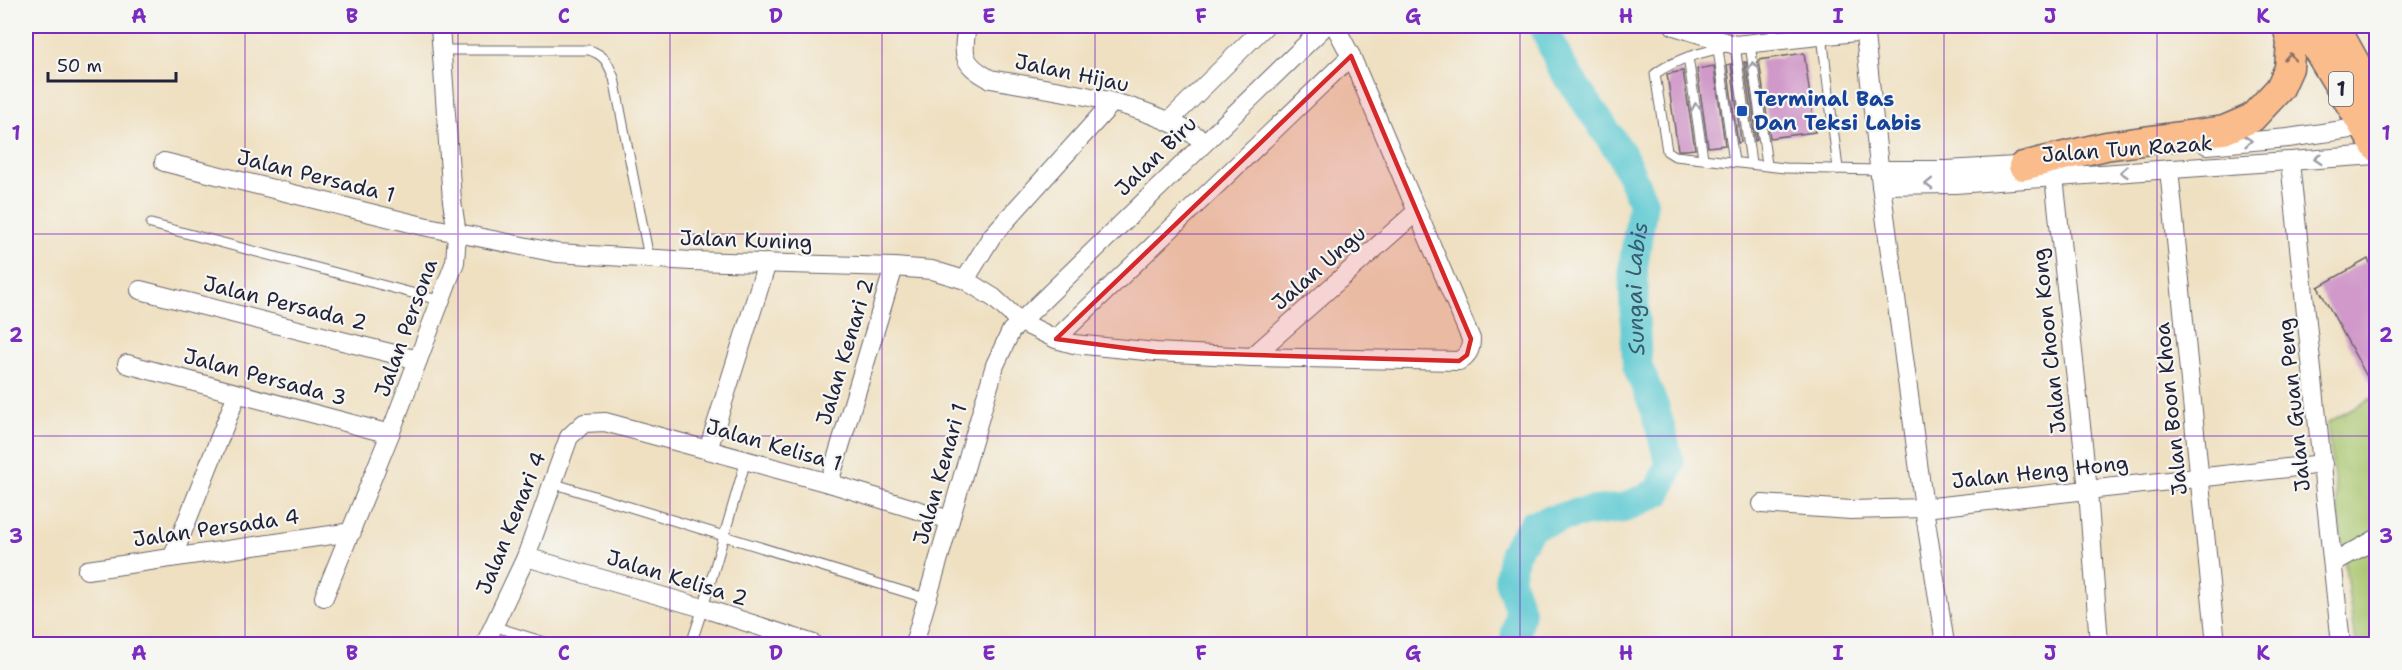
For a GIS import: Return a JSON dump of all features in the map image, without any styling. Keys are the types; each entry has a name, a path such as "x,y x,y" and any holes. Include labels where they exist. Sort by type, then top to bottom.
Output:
{"highway":[{"path":"2335,26 2376,100"},
{"name":"1","path":"2343,26 2376,82"},
{"path":"2023,166 2106,146 2224,129 2252,118 2280,88 2289,68 2291,43 2299,27"},
{"name":"1","path":"2299,27 2372,133"}],"street":[{"name":"Jalan Persona","path":"324,597 352,532 455,262 457,234 452,201 440,26"},
{"name":"Jalan Hijau","path":"967,26 963,49 966,60 977,72 990,79 1112,103 1170,120 1204,141"},
{"path":"1170,120 1265,26"},
{"name":"Jalan Biru","path":"1019,321 1325,26"},
{"path":"1335,26 1351,56 1416,212"},
{"path":"1674,26 1734,46 1774,33 1822,35 1864,28 1880,178 1924,508 1945,645"},
{"path":"1056,339 1351,56"},
{"path":"965,280 992,236 1112,103"},
{"name":"Jalan Tun Razak","path":"1880,178 2023,166 2166,149 2372,133"},
{"name":"Jalan Tun Razak","path":"1880,178 1955,184 2376,155"},
{"name":"Jalan Persada 1","path":"164,162 457,234"},
{"name":"Jalan Guan Peng","path":"2290,162 2341,645"},
{"name":"Jalan Boon Khoa","path":"2169,169 2217,645"},
{"name":"Jalan Choon Kong","path":"2054,177 2088,490 2099,645"},
{"name":"Jalan Kuning","path":"457,234 557,253 932,270 965,280 994,298 1019,321 1074,345 1252,357 1458,361 1467,355 1471,347 1471,339 1416,212"},
{"name":"Jalan Ungu","path":"1252,357 1416,212"},
{"path":"708,450 767,263"},
{"name":"Jalan Kenari 2","path":"829,483 894,267"},
{"name":"Jalan Persada 2","path":"140,290 418,360"},
{"name":"Jalan Kenari 1","path":"914,645 995,365 1003,345 1019,321"},
{"name":"Jalan Persada 3","path":"127,364 390,434"},
{"path":"173,556 237,394"},
{"name":"Jalan Kelisa 1","path":"584,423 605,422 829,483 950,520"},
{"name":"Jalan Kenari 4","path":"485,645 526,557 569,437 584,423"},
{"name":"Jalan Heng Hong","path":"1762,504 1851,510 1924,508 2323,464"},
{"name":"Jalan Persada 4","path":"87,570 352,532"},
{"path":"2333,563 2376,539"},
{"name":"Jalan Kelisa 2","path":"526,557 704,608 814,645"}],"lane":[{"path":"1822,35 1838,169"},
{"path":"1734,46 1688,57 1668,65 1655,74 1667,151 1675,156 1751,164 1838,169 1880,178"},
{"path":"1734,46 1734,162"},
{"path":"1734,46 1751,164"},
{"path":"1734,46 1767,165"},
{"path":"442,50 589,50 605,58 614,78 650,258"},
{"path":"1688,57 1703,158"},
{"path":"151,224 442,301"},
{"path":"691,645 704,608 746,460"},
{"path":"552,483 928,599"},
{"path":"494,626 552,645"}],"highlighted area":[{"path":"1351,56 1471,339 1467,355 1459,361 1156,352 1056,339"}],"green space":[{"path":"2376,396 2376,644 2355,644 2327,423"}],"building":[{"path":"1804,53 1815,132 1770,138 1759,60"},
{"path":"1744,62 1746,62 1757,140 1755,141"},
{"path":"1731,64 1741,142 1738,143 1727,65"},
{"path":"1714,66 1725,145 1708,147 1697,69"},
{"path":"1683,71 1695,149 1678,150 1667,74"},
{"path":"2368,259 2376,274 2376,393 2318,287"}],"waterway":[{"name":"Sungai Labis","path":"1514,644 1520,611 1509,580 1514,552 1533,525 1578,513 1624,508 1658,492 1670,464 1655,409 1637,365 1633,268 1643,202 1622,155 1560,64 1544,26"}],"place":[{"name":"Terminal Bas Dan Teksi Labis","path":"1742,111"}]}
